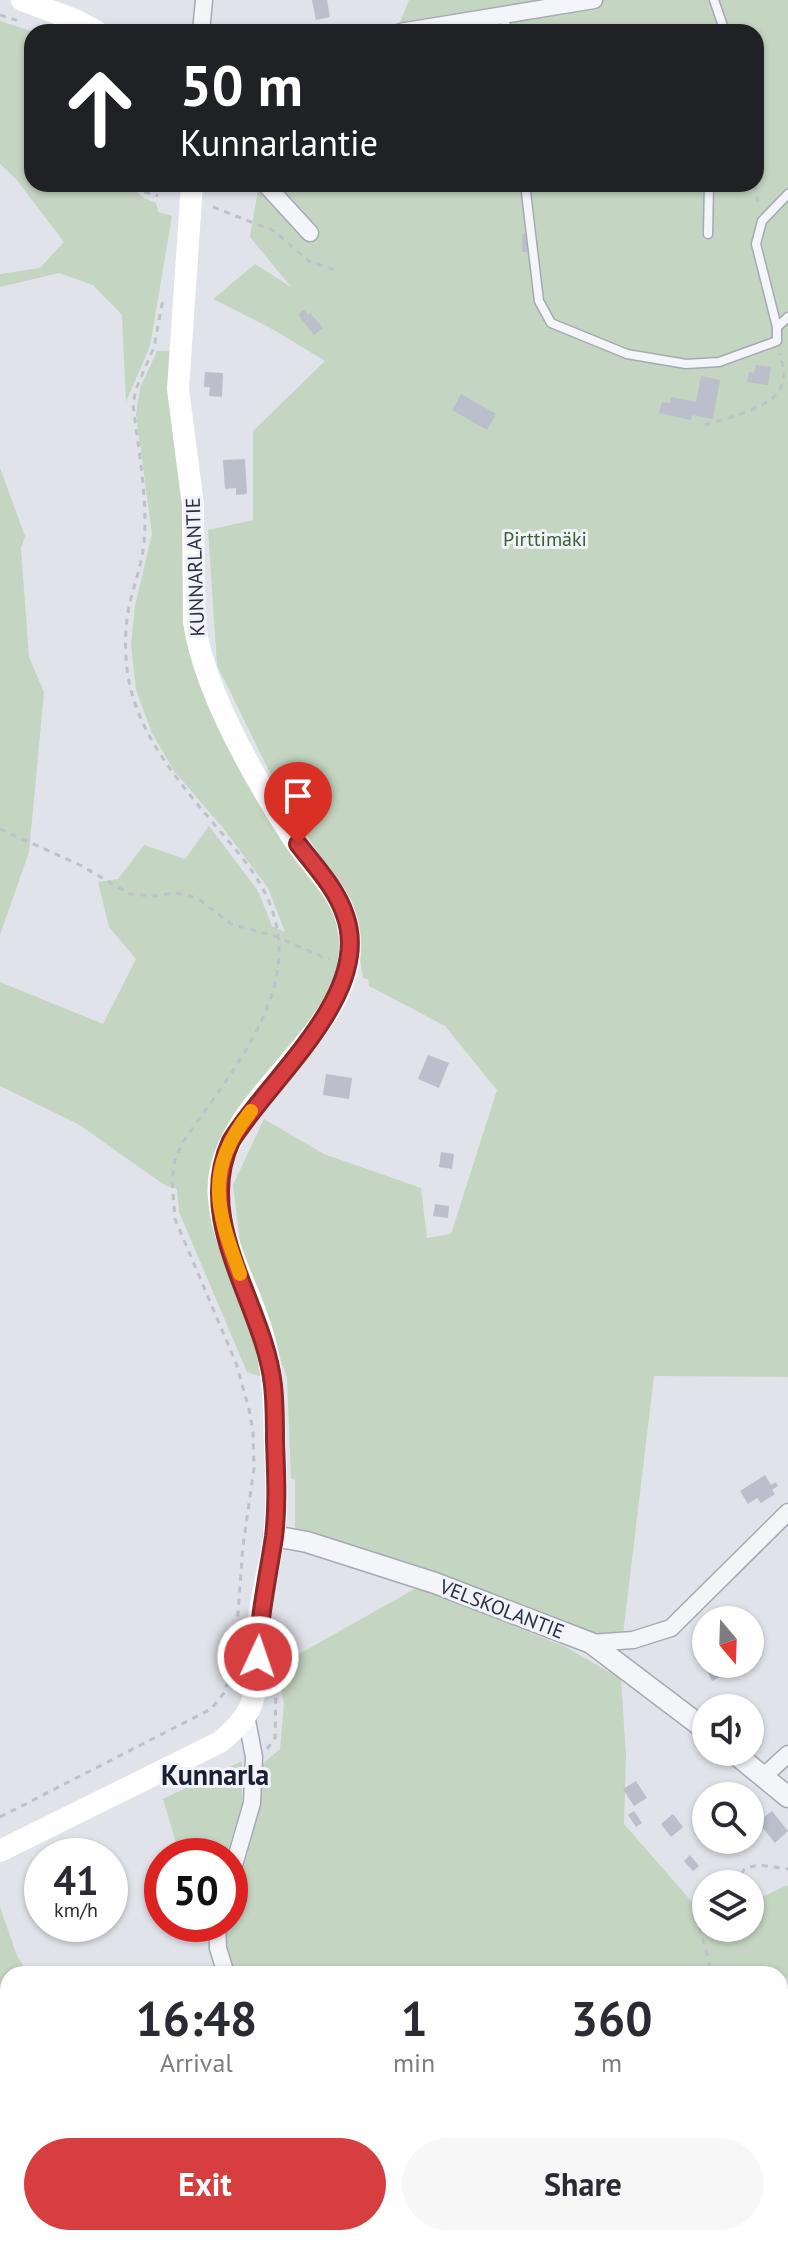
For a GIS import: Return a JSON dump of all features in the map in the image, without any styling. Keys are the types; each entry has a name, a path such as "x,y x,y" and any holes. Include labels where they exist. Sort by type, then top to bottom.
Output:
{"main road":[{"path":"22,0 82,24"},
{"name":"KUNNARLANTIE","path":"191,192 178,389 193,505 194,622 197,641 216,695 260,783 298,844 338,898 350,934 347,967 329,1009 240,1125 223,1157 219,1174 221,1220 267,1348 273,1386 277,1502 259,1620 257,1680 246,1715"},
{"path":"0,1851 205,1751 235,1730 246,1715"}],"street":[{"path":"202,24 204,0"},
{"path":"449,24 594,0"},
{"path":"272,192 310,233"},
{"path":"591,1643 633,1640 671,1628 788,1512"},
{"name":"VELSKOLANTIE","path":"274,1536 307,1542 435,1583 591,1643 692,1719"},
{"path":"242,1838 252,1803 254,1757 246,1715"},
{"path":"764,1776 788,1754"},
{"path":"751,1766 788,1797"},
{"path":"218,1942 224,1966"}],"lane":[{"path":"714,0 722,24"},
{"path":"504,15 506,24"},
{"path":"526,192 539,301 551,323 627,354 686,364 719,362 777,341 777,327 756,244 762,221 788,194"},
{"path":"708,234 709,192"},
{"path":"777,327 788,317"}],"path":[{"path":"145,192 158,196"},
{"path":"757,192 762,221"},
{"path":"213,207 274,231 310,262 335,270"},
{"path":"0,1817 193,1720 211,1709 224,1693 231,1680 243,1546 254,1468 253,1433 247,1397 236,1363 175,1219 172,1181 175,1160 183,1142 267,1013 279,966 278,937 269,903 258,880 165,764 149,737 130,684 126,628 144,546 145,521 133,404 154,347 165,286"},
{"path":"705,425 764,405 775,397 782,386 784,373 777,341"},
{"path":"0,829 80,865 130,894 154,896 176,893 197,898 231,924 278,937 347,967"},
{"path":"254,1757 268,1749 275,1738 275,1680"},
{"path":"744,1870 759,1865 788,1869"},
{"path":"704,1942 710,1966"}],"green space":[{"name":"Pirttimäki","path":"409,0 788,0 788,1377 654,1376 622,1643 295,1529 295,1480 291,1478 287,1378 240,1242 233,1185 264,1119 324,1154 421,1188 427,1238 451,1234 497,1090 445,1026 369,986 368,979 363,978 352,909 272,777 217,665 208,530 253,520 253,431 325,361 274,330 213,299 255,264 291,287 250,237 258,192 764,192 764,24 399,24"},
{"path":"0,21 24,29 24,190 0,164"},
{"path":"26,192 137,192 156,203 158,212 172,216 150,346 126,402 122,315 93,285 59,273 0,287 0,274 40,268 64,242"},
{"path":"157,351 170,351 187,491 188,628 327,893 341,932 341,961 333,983 310,1025 214,1167 265,1378 247,1372 179,1212 177,1189 166,1186 78,1124 0,1086 0,982 103,1024 136,959 109,927 98,882 118,879 144,845 185,859 209,826 258,891 272,926 285,932 268,888 223,828 174,771 152,733 136,690 131,645 135,606 152,534 136,415 140,388"},
{"path":"0,468 25,536 21,548 29,657 44,692 29,852 0,935"},
{"path":"418,1587 566,1647 621,1679 626,1756 624,1824 692,1902 692,1942 764,1942 764,1896 788,1885 788,1966 232,1966 224,1942 248,1942 248,1851 259,1810 261,1765 280,1749 284,1703 276,1667"},
{"path":"242,1761 242,1804 232,1838 175,1838 163,1799"},
{"path":"0,1907 17,1956 24,1966 0,1966"}],"building":[{"path":"312,0 327,0 330,17 316,20"},
{"path":"522,234 530,234 530,252 522,252"},
{"path":"304,310 323,328 314,335 298,315"},
{"path":"756,365 771,367 768,385 747,382 749,372 754,373"},
{"path":"205,372 223,373 222,397 209,396 210,387 204,387"},
{"path":"701,376 720,380 713,419 692,415 691,420 659,413 662,402 670,403 671,397 696,402"},
{"path":"461,394 496,414 487,430 452,410"},
{"path":"245,459 247,494 236,495 236,488 225,489 223,460"},
{"path":"428,1055 449,1063 439,1088 418,1079"},
{"path":"326,1074 352,1078 349,1099 323,1095"},
{"path":"441,1152 454,1154 452,1169 439,1167"},
{"path":"435,1204 449,1206 448,1218 433,1216"},
{"path":"765,1475 771,1485 776,1482 778,1486 772,1490 775,1494 761,1503 757,1498 748,1504 740,1491"},
{"path":"636,1781 647,1798 634,1806 623,1789"},
{"path":"634,1811 642,1823 636,1827 628,1815"},
{"path":"772,1811 788,1831 775,1843 764,1829 764,1817"},
{"path":"673,1814 683,1827 671,1837 661,1824"},
{"path":"690,1855 699,1866 692,1870 684,1861"}],"slow traffic":[{"path":"240,1274 221,1220 219,1174 231,1141 251,1111"}],"district":[{"name":"Kunnarla","path":"215,1774"}],"route":[{"path":"258,1657 259,1620 277,1502 273,1386 267,1348 221,1220 219,1174 223,1157 240,1125 329,1009 347,967 350,934 346,917 338,898 298,844"}]}
